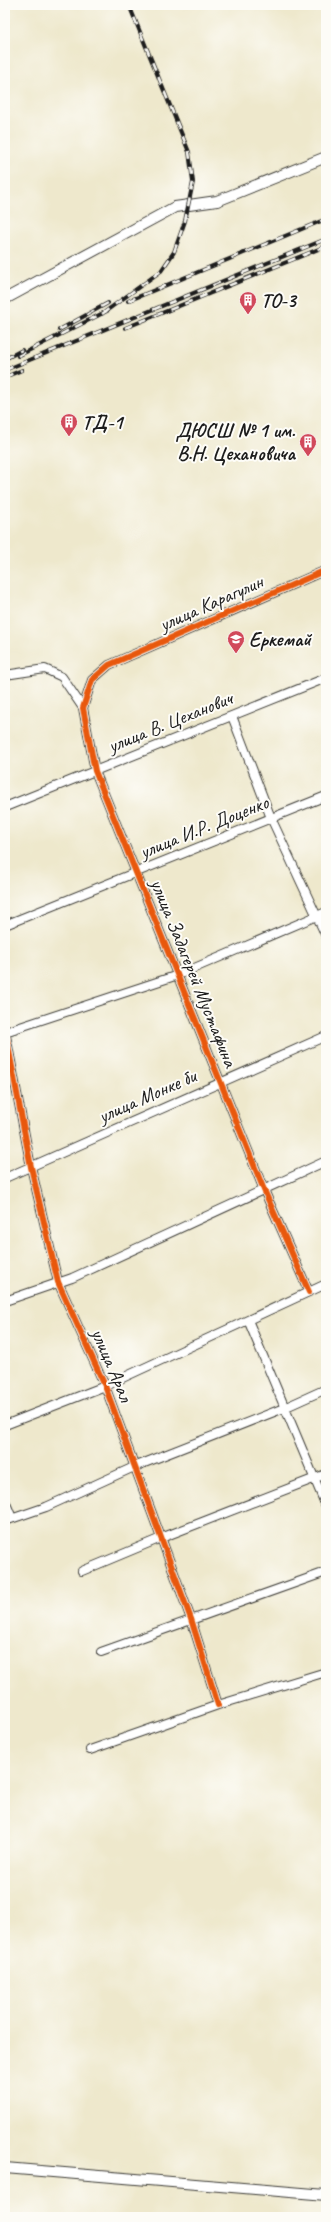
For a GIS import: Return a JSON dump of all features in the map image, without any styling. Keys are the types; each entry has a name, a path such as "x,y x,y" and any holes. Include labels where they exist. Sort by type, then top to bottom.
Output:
{"street":[{"path":"5,299 175,207 217,201 326,157"},
{"name":"улица Карагулин","path":"108,665 326,570"},
{"name":"улица Задагерей Мустафина","path":"108,665 92,680 83,708 95,771 264,1190 309,1292"},
{"path":"5,676 45,669 62,677 83,708"},
{"name":"улица В. Цеханович","path":"5,806 326,678"},
{"path":"232,716 271,818 318,915 326,936"},
{"name":"улица И.Р. Доценко","path":"5,925 326,796"},
{"path":"5,1032 178,975 326,912"},
{"name":"улица Арал","path":"5,1032 31,1167 58,1282 105,1386 191,1619 218,1705"},
{"name":"улица Монке би","path":"5,1178 326,1036"},
{"path":"5,1301 58,1282 326,1161"},
{"path":"5,1425 105,1386 326,1284"},
{"path":"248,1320 326,1506"},
{"path":"5,1500 9,1519 46,1507 134,1467 284,1408 326,1389"},
{"path":"82,1571 161,1538 326,1474"},
{"path":"101,1652 326,1572"},
{"path":"90,1750 218,1705 326,1672"},
{"path":"5,2168 326,2195"}],"railway":[{"path":"102,314 161,271 174,252 185,221 193,182 189,152 129,5"},
{"path":"128,301 326,219"},
{"path":"5,370 326,239"},
{"path":"125,328 326,246"},
{"path":"59,330 108,303"},
{"path":"18,356 107,311"},
{"path":"5,359 22,350"},
{"path":"5,377 22,370"}],"cycle path":[{"path":"309,1292 264,1190 95,771 83,708 92,680 109,665 326,570"},
{"path":"5,1030 31,1167 58,1282 105,1386 191,1619 218,1705"}],"place":[{"name":"ТО-3","path":"248,315"},
{"name":"ТД-1","path":"69,437"},
{"name":"ДЮСШ № 1 им. В.Н. Цехановича","path":"308,457"},
{"name":"Еркемай","path":"236,654"}]}
